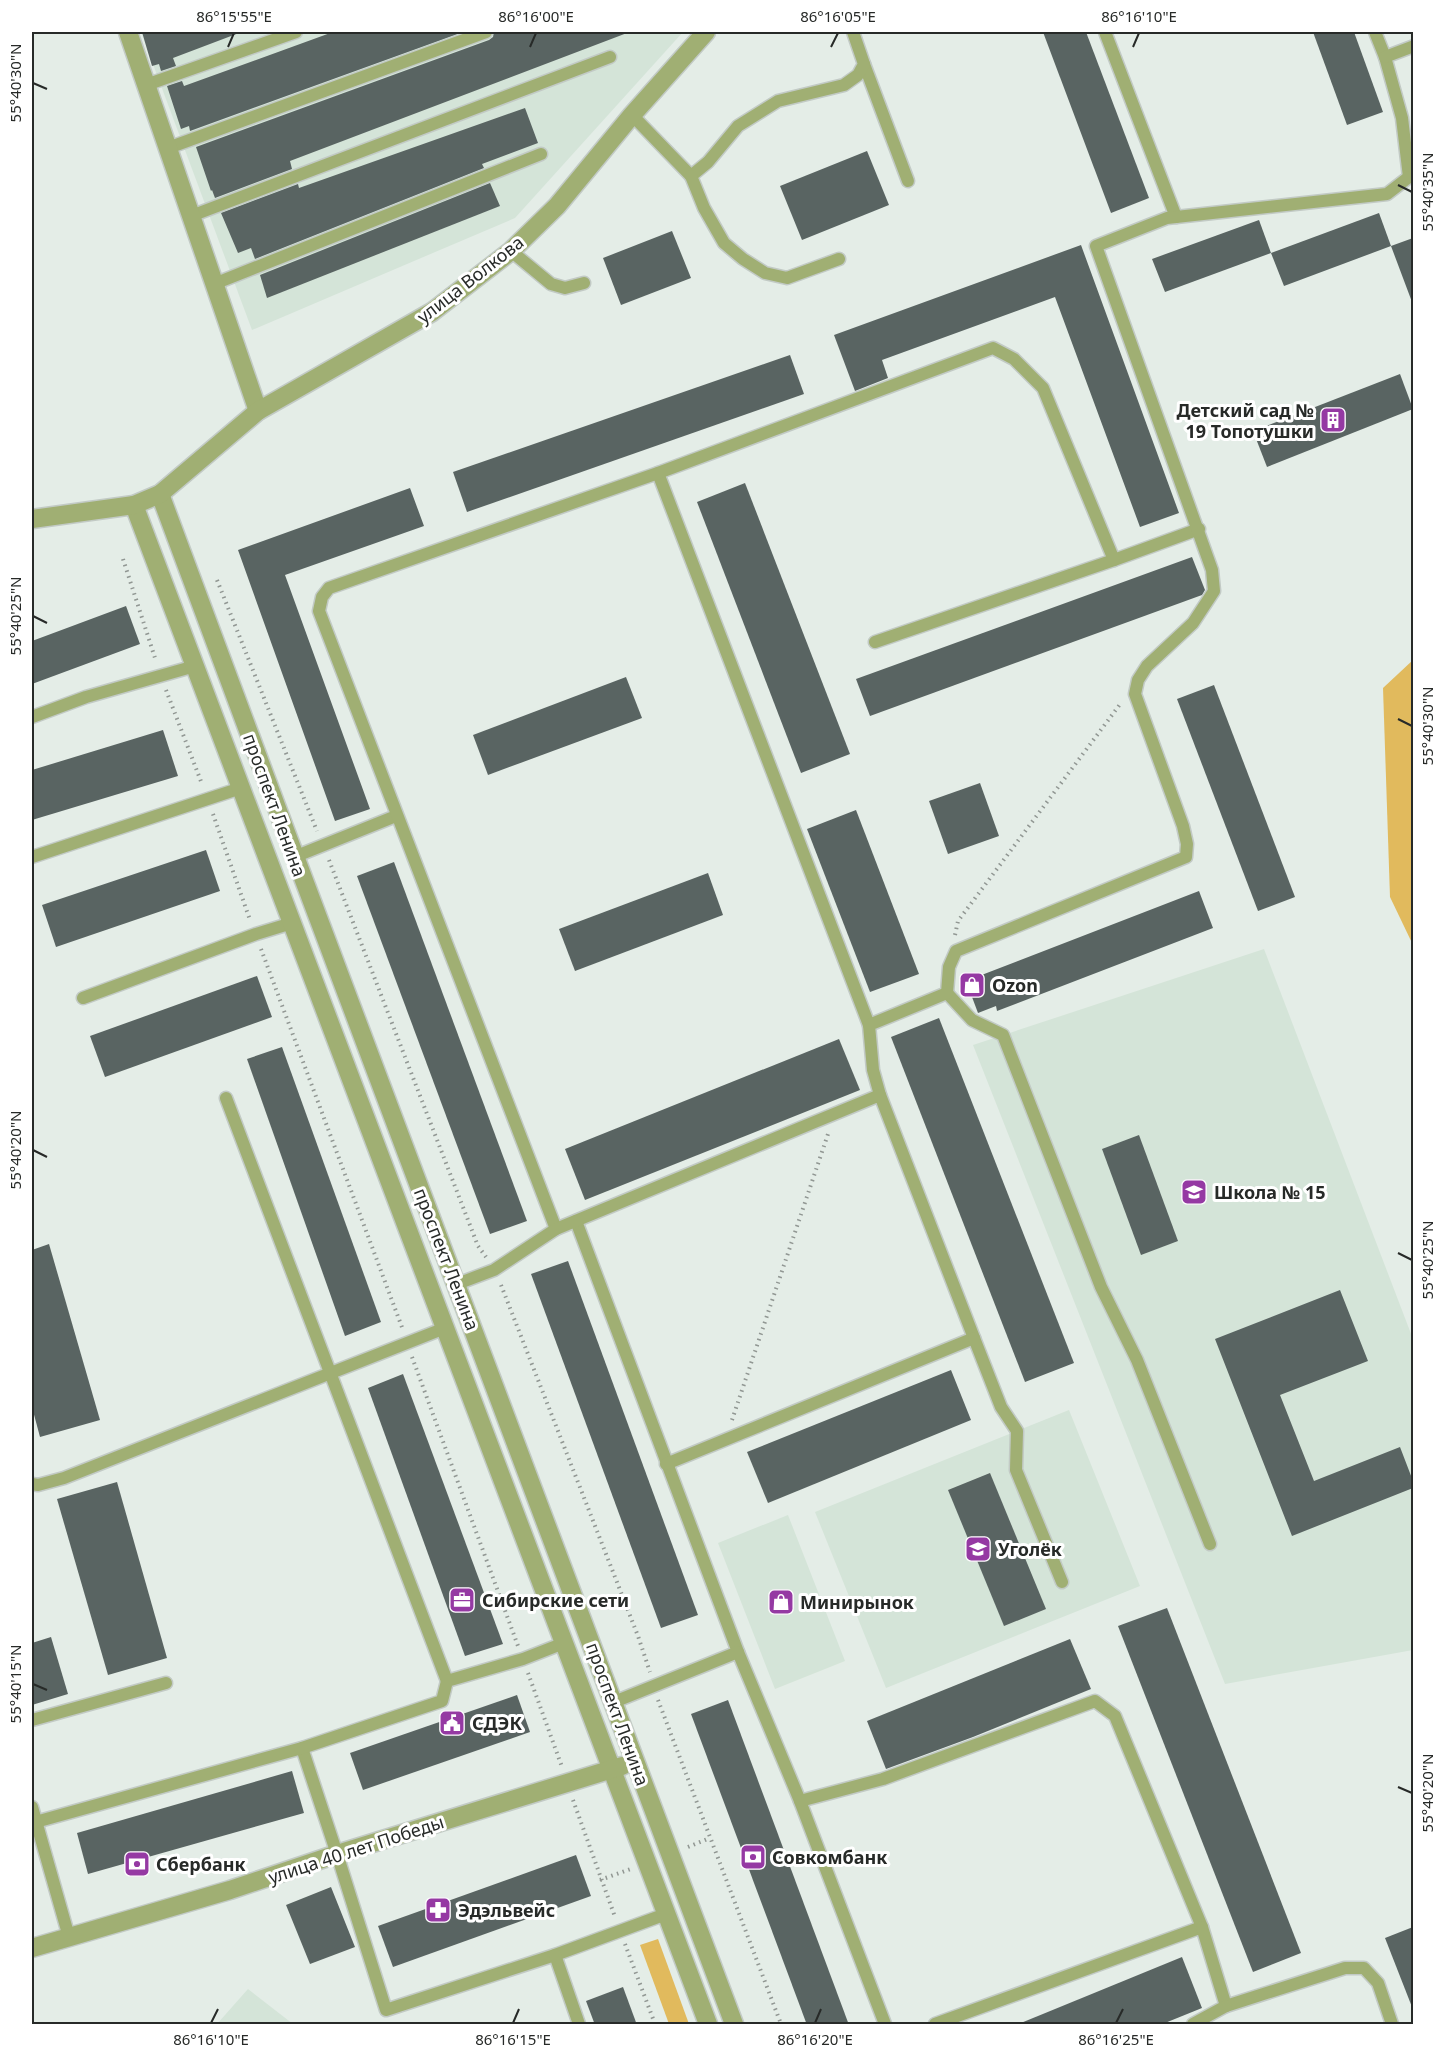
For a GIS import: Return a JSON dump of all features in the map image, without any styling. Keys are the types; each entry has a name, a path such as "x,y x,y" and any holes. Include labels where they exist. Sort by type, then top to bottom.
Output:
{"street":[{"path":"128,32 258,411"},
{"name":"улица Волкова","path":"32,519 134,505 160,494 258,411 432,312 511,251 557,206 632,115 706,32"},
{"name":"проспект Ленина","path":"160,494 294,857 457,1284 734,2025"},
{"name":"проспект Ленина","path":"134,505 708,2025"},
{"name":"улица 40 лет Победы","path":"32,1948 230,1890 338,1854 636,1762"}],"lane":[{"path":"146,86 296,32"},
{"path":"168,148 486,32"},
{"path":"853,32 908,181"},
{"path":"1105,32 1176,217"},
{"path":"1210,1544 1137,1360 1101,1287 1003,1035 972,1020 947,993 949,967 956,951 1186,857 1187,844 1183,826 1135,694 1138,680 1147,666 1193,623 1214,591 1212,570 1096,246 1167,218 1387,194 1411,177 1402,118 1385,57 1375,32"},
{"path":"1385,57 1413,46"},
{"path":"191,216 610,57"},
{"path":"691,176 708,162 738,126 778,101 844,85 858,75 864,63"},
{"path":"632,115 691,176 704,208 724,243 743,259 765,273 787,278 839,259"},
{"path":"214,284 541,154"},
{"path":"511,251 551,284 565,288 584,283"},
{"path":"556,1229 319,611 322,597 329,588 658,473 993,348 1014,358 1043,388 1114,560"},
{"path":"658,473 869,1025 873,1070 880,1095 1001,1407 1017,1431 1016,1470 1062,1582"},
{"path":"875,642 1199,529"},
{"path":"32,717 86,697 195,666"},
{"path":"32,857 241,788"},
{"path":"294,857 396,816"},
{"path":"83,998 256,934 292,923"},
{"path":"869,1025 947,993"},
{"path":"457,1284 494,1270 556,1229 834,1116 880,1095"},
{"path":"34,1822 302,1748 442,1701 447,1681 226,1098"},
{"path":"576,1221 738,1652 800,1802 885,2025"},
{"path":"32,1484 38,1485 64,1478 445,1328"},
{"path":"666,1464 974,1338"},
{"path":"447,1681 523,1659 564,1643"},
{"path":"614,1702 738,1652"},
{"path":"32,1720 166,1683"},
{"path":"800,1802 884,1779 1095,1701 1114,1716 1202,1927 1226,2006"},
{"path":"302,1748 338,1854 386,2010 555,1955 666,1914"},
{"path":"32,1807 34,1822 69,1937"},
{"path":"934,2025 1202,1927"},
{"path":"555,1955 579,2025"},
{"path":"1193,2025 1226,2006 1345,1968 1364,1968 1378,1983 1392,2025"}],"path":[{"path":"123,559 160,675 523,1659 655,2025"},
{"path":"217,580 478,1246 502,1286 638,1636 654,1686 781,2025"},
{"path":"956,951 954,939 958,921 1138,680"},
{"path":"725,1440 834,1116"}],"shaded area":[{"path":"141,32 683,32 515,218 252,330"},
{"path":"1413,660 1413,945 1390,897 1383,688"},
{"name":"Школа № 15","path":"1264,949 1413,1339 1413,1650 1225,1684 973,1045"},
{"name":"Уголёк","path":"1069,1410 1140,1586 886,1688 815,1512"},
{"name":"Минирынок","path":"788,1515 845,1661 775,1689 718,1543"},
{"path":"658,1939 689,2024 669,2024 640,1945"},
{"path":"248,1989 293,2024 217,2024"}],"building":[{"path":"142,32 239,33 173,58 176,66 161,71 159,64 152,66"},
{"path":"333,32 463,32 190,131 189,126 181,129 167,86 182,81 184,86"},
{"path":"494,32 627,33 290,161 292,169 215,198 196,147 489,40 493,37"},
{"path":"1043,32 1086,32 1149,198 1111,213"},
{"path":"1313,32 1354,32 1383,112 1347,125"},
{"path":"525,108 538,143 482,164 484,168 255,259 251,248 238,253 221,213 298,184 299,188"},
{"path":"867,151 889,205 802,240 780,186"},
{"path":"490,183 500,206 267,298 260,275"},
{"path":"1379,213 1391,246 1284,286 1271,253"},
{"path":"1259,220 1271,253 1165,292 1152,259"},
{"path":"672,231 691,278 621,305 603,258"},
{"path":"1413,238 1413,302 1412,302 1391,246"},
{"path":"1081,245 1179,513 1140,527 1055,297 882,360 888,378 855,391 834,335"},
{"path":"790,355 804,394 467,512 453,472"},
{"name":"Детский сад № 19 Топотушки","path":"1400,374 1413,409 1267,467 1253,431"},
{"path":"745,483 850,754 801,773 697,502"},
{"path":"410,488 424,526 285,575 370,809 335,821 238,550"},
{"path":"1192,557 1205,590 1202,595 870,716 856,679"},
{"path":"126,606 140,644 32,684 32,641"},
{"path":"626,677 642,718 488,775 473,735"},
{"path":"1214,685 1295,897 1258,911 1177,699"},
{"path":"163,730 178,776 32,820 32,770"},
{"path":"980,783 999,836 948,854 929,801"},
{"path":"856,810 919,974 870,992 807,829"},
{"path":"206,850 220,891 56,947 42,905"},
{"path":"394,862 527,1221 490,1234 357,876"},
{"path":"708,873 723,915 575,971 559,929"},
{"path":"1199,891 1213,928 997,1011 996,1006 978,1013 966,981"},
{"path":"257,976 272,1017 105,1077 90,1036"},
{"path":"939,1018 1074,1363 1025,1382 891,1037"},
{"path":"839,1039 860,1090 585,1200 565,1149"},
{"path":"282,1047 381,1322 345,1336 247,1059"},
{"path":"1139,1135 1178,1241 1141,1255 1102,1149"},
{"path":"49,1244 100,1420 40,1437 32,1407 32,1250"},
{"path":"568,1261 698,1615 661,1628 531,1274"},
{"path":"1340,1290 1368,1361 1280,1395 1314,1481 1400,1447 1413,1481 1413,1488 1292,1536 1215,1339"},
{"path":"951,1370 971,1420 768,1503 747,1452"},
{"path":"403,1374 503,1644 465,1656 368,1388"},
{"path":"990,1473 1046,1609 1004,1626 948,1490"},
{"path":"117,1482 167,1658 108,1675 57,1499"},
{"path":"1167,1608 1301,1953 1253,1972 1118,1626"},
{"path":"51,1637 68,1694 32,1705 32,1643"},
{"path":"1070,1639 1091,1689 973,1737 886,1769 867,1721"},
{"path":"517,1695 530,1732 363,1790 350,1753"},
{"path":"728,1700 849,2025 807,2025 691,1714"},
{"path":"292,1771 304,1813 88,1874 77,1833"},
{"path":"576,1855 591,1896 393,1967 378,1926"},
{"path":"331,1887 355,1947 310,1964 286,1905"},
{"path":"1413,1927 1413,2007 1412,2007 1385,1938"},
{"path":"1182,1957 1202,2008 1160,2025 1016,2025"},
{"path":"623,1987 637,2025 595,2025 586,2001"}],"place":[{"name":"Детский сад № 19 Топотушки","path":"1333,420"},
{"name":"Ozon","path":"972,985"},
{"name":"Школа № 15","path":"1194,1192"},
{"name":"Уголёк","path":"978,1549"},
{"name":"Сибирские сети","path":"462,1600"},
{"name":"Минирынок","path":"781,1602"},
{"name":"СДЭК","path":"452,1723"},
{"name":"Совкомбанк","path":"753,1857"},
{"name":"Сбербанк","path":"137,1864"},
{"name":"Эдэльвейс","path":"438,1910"}]}
